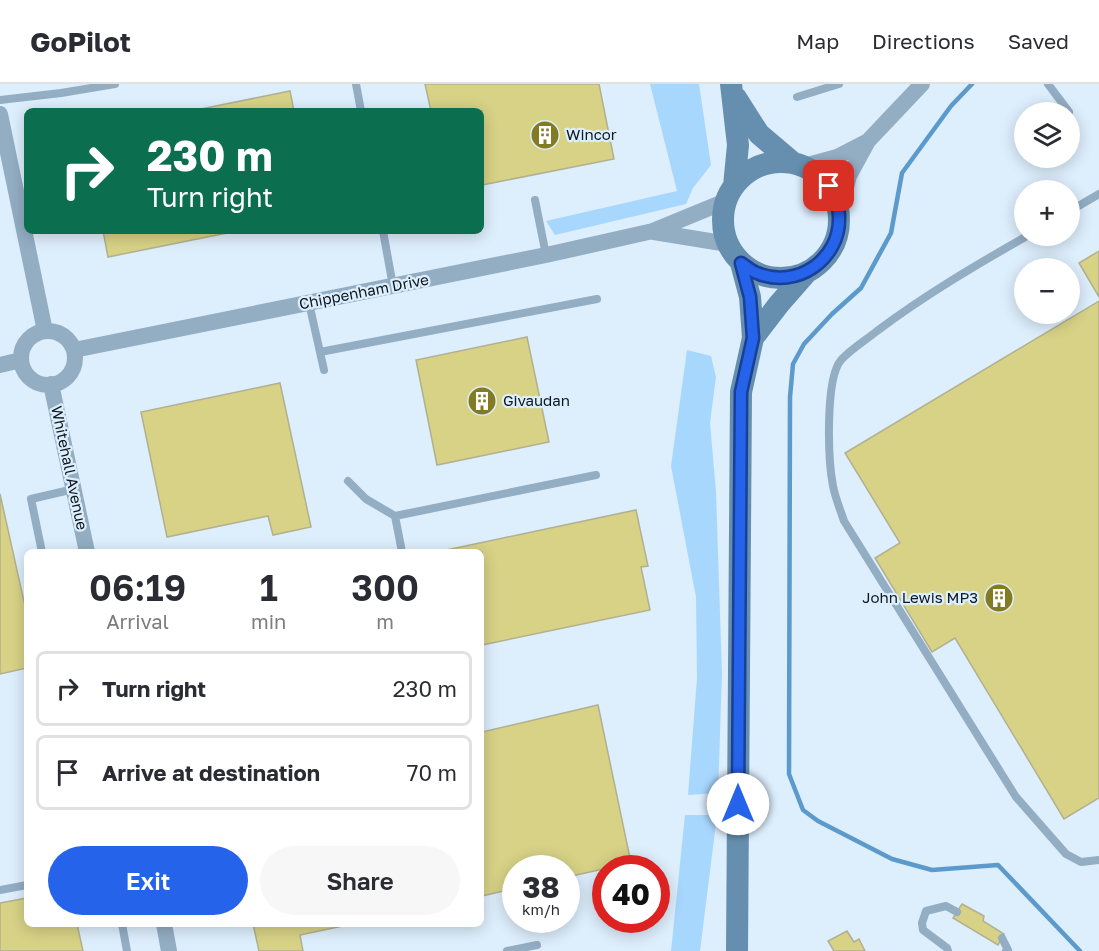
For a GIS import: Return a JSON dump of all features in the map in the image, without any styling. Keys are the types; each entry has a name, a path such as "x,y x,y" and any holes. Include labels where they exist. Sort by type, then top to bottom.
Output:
{"street":[{"path":"753,338 807,272 821,262 832,248 838,232 849,176 868,141 922,84"},
{"path":"732,88 759,134 798,164 818,174 829,186 840,214"},
{"path":"732,88 738,145 730,193 723,215 723,230 728,244 741,263 750,297 753,338 741,392 737,951"},
{"path":"0,114 23,206"},
{"path":"730,193 745,174 759,165 776,162 798,164 837,157 868,141"},
{"name":"Chippenham Drive","path":"74,350 546,255 653,231 730,193"},
{"name":"Chippenham Drive","path":"653,231 728,244"},
{"path":"28,234 45,331"},
{"path":"741,263 756,273 773,278 790,277 807,272"},
{"path":"45,331 52,331 66,338 74,350 74,365 70,372 59,382 51,384 31,379 26,374 21,360 21,352 30,338 45,331"},
{"path":"0,365 21,360"},
{"name":"Whitehall Avenue","path":"51,384 86,549"},
{"path":"723,951 738,804"},
{"path":"165,927 169,951"}],"lane":[{"path":"0,100 115,84"},
{"path":"356,84 360,108"},
{"path":"797,97 839,84"},
{"path":"1048,84 1062,102"},
{"path":"1080,205 1099,194"},
{"path":"535,200 546,255"},
{"path":"384,234 393,286"},
{"path":"1014,244 946,283 898,315 840,361 830,401 829,440 833,487 844,521 1016,797 1066,854 1081,862 1099,860"},
{"path":"320,352 597,299"},
{"path":"309,303 324,370"},
{"path":"348,482 366,499 394,516 596,475"},
{"path":"41,549 31,499 74,489"},
{"path":"394,516 401,549"},
{"path":"0,890 24,886"},
{"path":"948,951 923,930 922,923 926,910 946,906 957,912"},
{"path":"123,927 127,951"},
{"path":"1002,938 1008,950 1006,951"},
{"path":"507,951 537,945"}],"shaded area":[{"path":"650,84 699,84 711,165 693,188 686,204 555,235 546,221 677,191"},
{"path":"687,350 711,356 716,377 710,423 716,492 722,674 718,793 688,795 697,678 696,597 671,466"},
{"path":"685,815 717,815 700,951 671,951"}],"building":[{"name":"Wincor","path":"425,84 599,84 614,159 484,185 484,108 430,108"},
{"path":"290,91 293,108 206,108"},
{"path":"104,234 222,234 108,257"},
{"path":"1099,251 1099,297 1080,265 1080,262"},
{"name":"John Lewis MP3","path":"1099,301 1099,798 1064,819 955,638 932,652 875,558 900,543 845,453 1061,324 1080,324 1080,312"},
{"name":"Givaudan","path":"527,337 549,442 437,465 416,360"},
{"path":"280,383 311,527 273,535 268,516 167,537 141,412"},
{"path":"0,494 24,602 24,669 0,674"},
{"path":"636,510 648,566 641,567 650,610 484,645 484,549 451,549"},
{"path":"598,705 629,855 592,855 592,872 580,874 580,855 502,855 502,891 484,896 484,732"},
{"path":"24,899 24,927 78,927 83,951 0,951 0,903"},
{"path":"962,904 984,916 983,921 1004,934 998,945 953,918"},
{"path":"254,927 338,927 300,935 303,951 259,951"},
{"path":"847,931 854,942 859,939 865,951 834,951 828,941"}],"waterway":[{"path":"972,84 951,106 902,173 891,233 861,288 804,344 793,364 790,397 789,774 803,810 818,821 892,859 932,870 998,865 1080,951"}],"place":[{"name":"Wincor","path":"545,135"},
{"name":"Givaudan","path":"482,401"},
{"name":"John Lewis MP3","path":"999,598"}],"route":[{"path":"738,804 741,392 753,338 750,297 741,263 756,273 773,278 790,277 807,272 821,262 832,248 838,232 840,214 829,186"}]}
